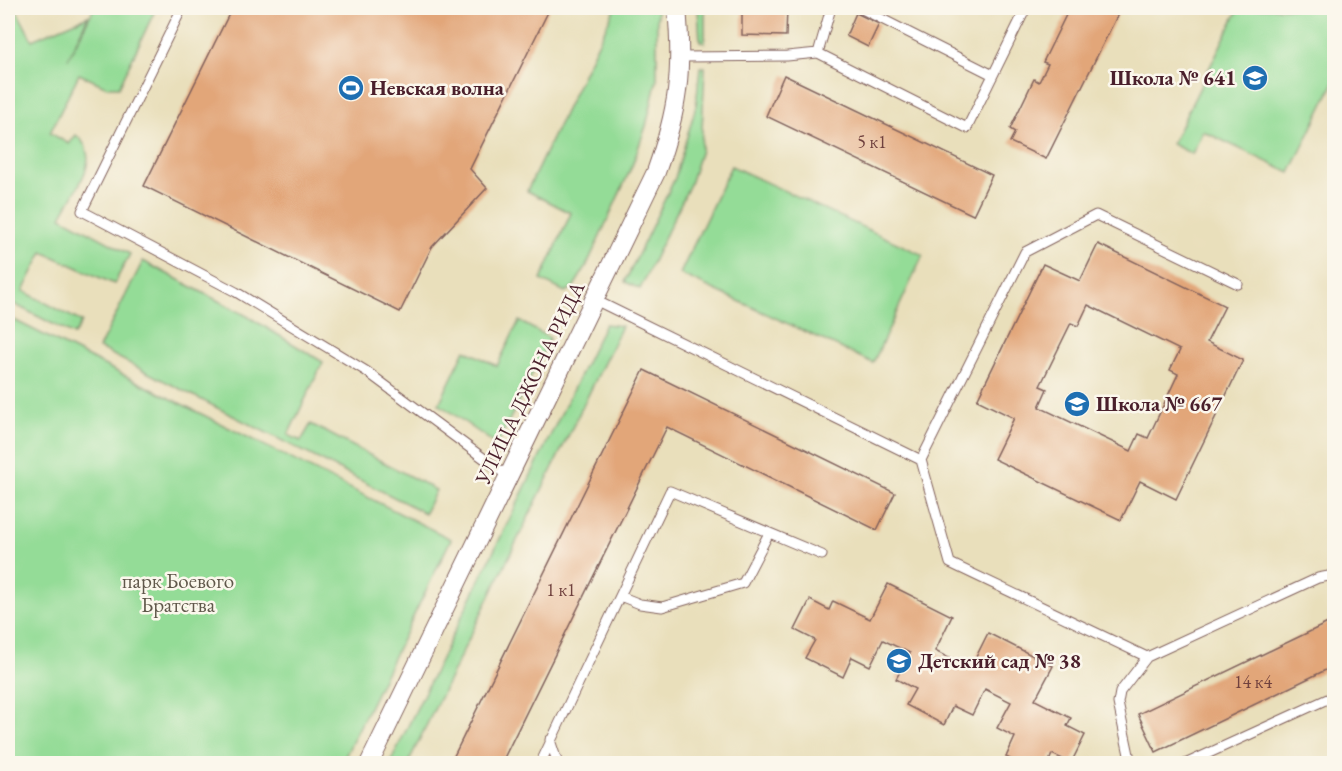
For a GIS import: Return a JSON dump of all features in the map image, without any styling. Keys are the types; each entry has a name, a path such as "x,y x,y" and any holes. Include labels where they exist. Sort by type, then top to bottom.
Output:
{"street":[{"name":"УЛИЦА ДЖОНА РИДА","path":"369,764 660,162 677,101 682,57 677,8"}],"lane":[{"path":"182,8 82,211 236,292 366,371 509,477"},
{"path":"818,53 831,8"},
{"path":"860,8 993,75"},
{"path":"682,57 787,56 818,53 967,128 1026,8"},
{"path":"1147,657 950,563 921,460 1025,252 1096,215 1238,284"},
{"path":"595,300 921,460"},
{"path":"540,764 670,491 822,555"},
{"path":"620,596 640,604 662,607 743,583 769,533"},
{"path":"1131,764 1118,703 1120,692 1147,657 1318,578 1335,574"},
{"path":"1185,764 1335,696"},
{"path":"550,740 558,764"}],"green space":[{"path":"94,8 156,8 119,87 107,87 79,74 50,133 69,144 76,135 84,144 88,154 84,175 61,217 130,254 114,284 43,252 23,291 82,322 74,335 8,301 8,13 16,9 32,40 88,16 68,59"},
{"path":"615,8 657,8 657,79 646,126 632,166 586,267 573,288 565,292 541,280 571,213 527,191"},
{"path":"698,8 705,8 705,43 700,41"},
{"path":"1239,8 1334,8 1334,82 1290,173 1203,131 1192,154 1172,144"},
{"path":"700,67 705,67 701,150 690,184 640,289 625,282 675,178 696,106"},
{"path":"731,166 923,255 873,363 680,274"},
{"path":"143,261 247,316 323,362 288,435 301,441 311,424 436,490 425,513 99,348"},
{"name":"парк Боевого Братства","path":"8,317 451,539 342,763 8,763"},
{"path":"519,321 550,338 497,445 439,404 465,350 497,366"},
{"path":"605,324 622,326 408,763 390,763"}],"building":[{"name":"Невская волна","path":"232,8 550,8 470,169 487,188 432,247 400,312 144,186"},
{"path":"742,8 787,8 786,36 742,35"},
{"path":"1076,8 1121,8 1046,159 1010,142 1015,132 1010,129 1034,79 1039,82 1048,64 1043,62 1068,11 1073,13"},
{"path":"856,13 879,24 868,47 846,36"},
{"path":"784,75 992,175 973,215 766,116"},
{"path":"1098,244 1225,306 1207,342 1243,360 1176,499 1140,481 1121,520 994,459 1014,418 977,400 1043,264 1080,281","holes":["1088,305 1180,350 1170,370 1178,374 1148,438 1139,434 1131,451 1039,407 1047,389 1040,386 1071,323 1078,326"]},
{"path":"644,370 895,493 877,530 667,427 501,764 450,764"},
{"path":"888,584 952,616 935,651 970,669 988,633 1053,666 1035,700 1071,718 1067,726 1085,735 1071,763 1052,754 1048,764 1020,764 1006,757 1015,737 997,728 1011,702 985,689 972,715 953,706 944,725 906,705 915,689 896,679 910,653 883,640 870,666 852,657 843,677 805,658 815,640 795,630 810,600 829,610 833,601 870,619"},
{"path":"1334,620 1334,666 1156,752 1138,714"}],"place":[{"name":"Школа № 641","path":"1255,78"},
{"name":"Невская волна","path":"351,88"},
{"name":"Школа № 667","path":"1077,404"},
{"name":"Детский сад № 38","path":"899,661"}]}
